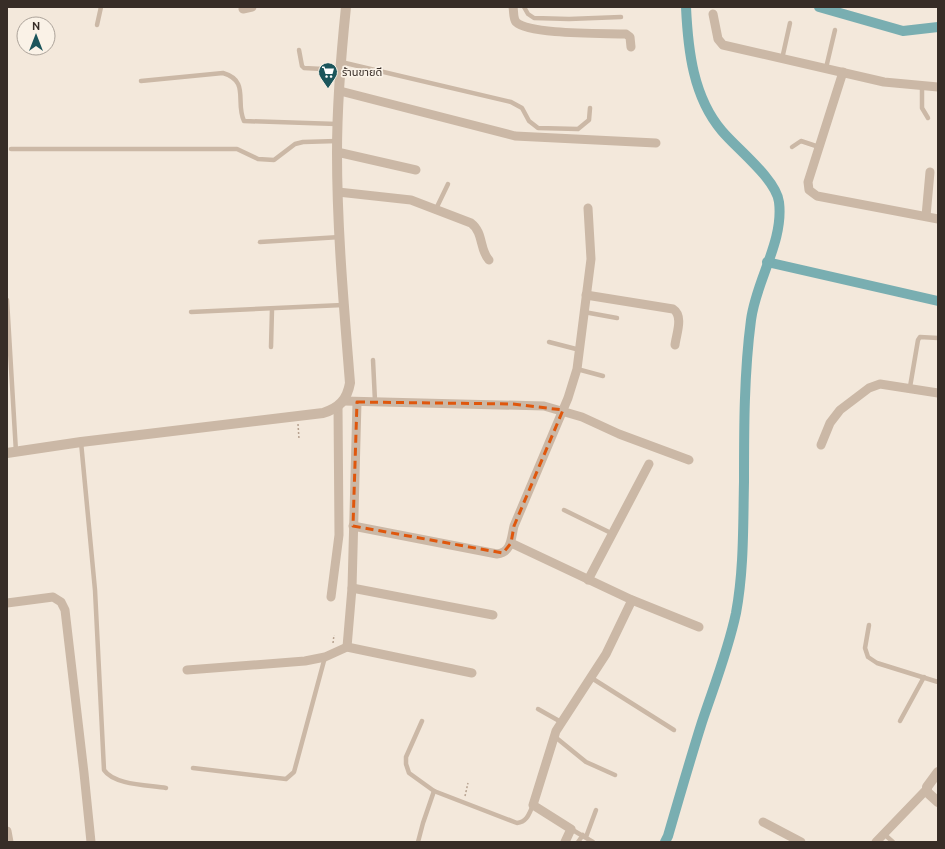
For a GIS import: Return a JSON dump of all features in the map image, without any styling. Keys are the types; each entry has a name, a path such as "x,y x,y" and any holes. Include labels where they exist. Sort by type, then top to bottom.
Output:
{"street":[{"path":"243,9 252,7"},
{"path":"331,598 339,535 341,404 348,394 350,383 340,237 337,152 341,66 346,7"},
{"path":"514,7 514,18 517,22 535,30 626,34 630,37 631,47"},
{"path":"713,14 718,39 723,45 884,82 938,87"},
{"path":"843,72 808,182 809,190 817,196 938,219"},
{"path":"340,92 515,136 656,143"},
{"path":"337,152 416,170"},
{"path":"926,216 930,172"},
{"path":"338,192 411,200 474,226 480,235 484,255 489,260"},
{"path":"353,526 497,554 503,553 511,543 514,526 563,410 577,369 591,259 588,208"},
{"path":"586,295 673,309 677,311 679,316 675,346"},
{"path":"821,445 830,423 840,410 869,388 880,384 910,387 938,393"},
{"path":"12,452 80,442 298,417 323,413 341,404 375,401 544,406 563,410 619,434 689,460"},
{"path":"347,647 352,588 356,402"},
{"path":"588,580 649,464"},
{"path":"511,543 632,600 699,627"},
{"path":"352,588 493,615"},
{"path":"7,603 53,597 61,602 65,610 91,842"},
{"path":"565,842 571,829 533,806 554,736 561,722 606,654 632,600"},
{"path":"188,670 304,661 325,657 347,647 472,673"},
{"path":"876,842 926,789 927,784 938,772"},
{"path":"926,789 938,802"},
{"path":"763,822 801,842"},
{"path":"7,831 9,842"}],"lane":[{"path":"97,25 101,7"},
{"path":"524,7 528,14 534,18 569,19 622,17"},
{"path":"782,59 790,23"},
{"path":"826,68 835,30"},
{"path":"299,50 302,66 304,68 341,66 511,102 522,108 529,121 538,128 578,129 589,120 590,108"},
{"path":"141,81 223,73 232,77 238,82 244,121 338,124"},
{"path":"922,86 922,108 928,118"},
{"path":"11,149 237,149 258,159 274,160 295,144 303,142 337,141"},
{"path":"792,147 801,141 819,147"},
{"path":"435,211 448,184"},
{"path":"260,242 340,237"},
{"path":"7,300 12,452"},
{"path":"191,312 344,305"},
{"path":"271,347 272,309"},
{"path":"584,312 617,318"},
{"path":"910,387 918,340 920,337 938,338"},
{"path":"549,342 580,350"},
{"path":"373,360 375,401"},
{"path":"577,369 603,376"},
{"path":"80,442 95,590 104,770 108,776 116,780 166,788"},
{"path":"564,510 613,534"},
{"path":"869,625 866,648 868,657 877,663 938,682"},
{"path":"192,768 286,779 290,777 294,772 325,657"},
{"path":"590,677 674,730"},
{"path":"900,721 924,677"},
{"path":"538,709 561,722"},
{"path":"422,721 406,757 406,764 409,773 434,792 463,801 517,823 523,822 527,819 533,806"},
{"path":"554,736 586,762 615,775"},
{"path":"418,842 434,792"},
{"path":"578,842 584,836 596,810"},
{"path":"571,829 594,842"},
{"path":"884,834 892,842"}],"path":[{"path":"298,417 299,439"},
{"path":"463,801 468,783"}],"highlighted area":[{"path":"357,402 513,404 563,410 514,526 511,543 503,553 353,526"}],"waterway":[{"path":"665,842 702,722 725,655 733,627 739,597 743,548 745,401 751,320 758,290 774,246 779,217 779,202 771,184 764,174 722,131 712,118 704,103 694,72 688,40 686,7"},
{"path":"819,7 903,31 938,27"},
{"path":"767,262 938,301"}],"place":[{"name":"ร้านขายดี","path":"328,89"}]}
